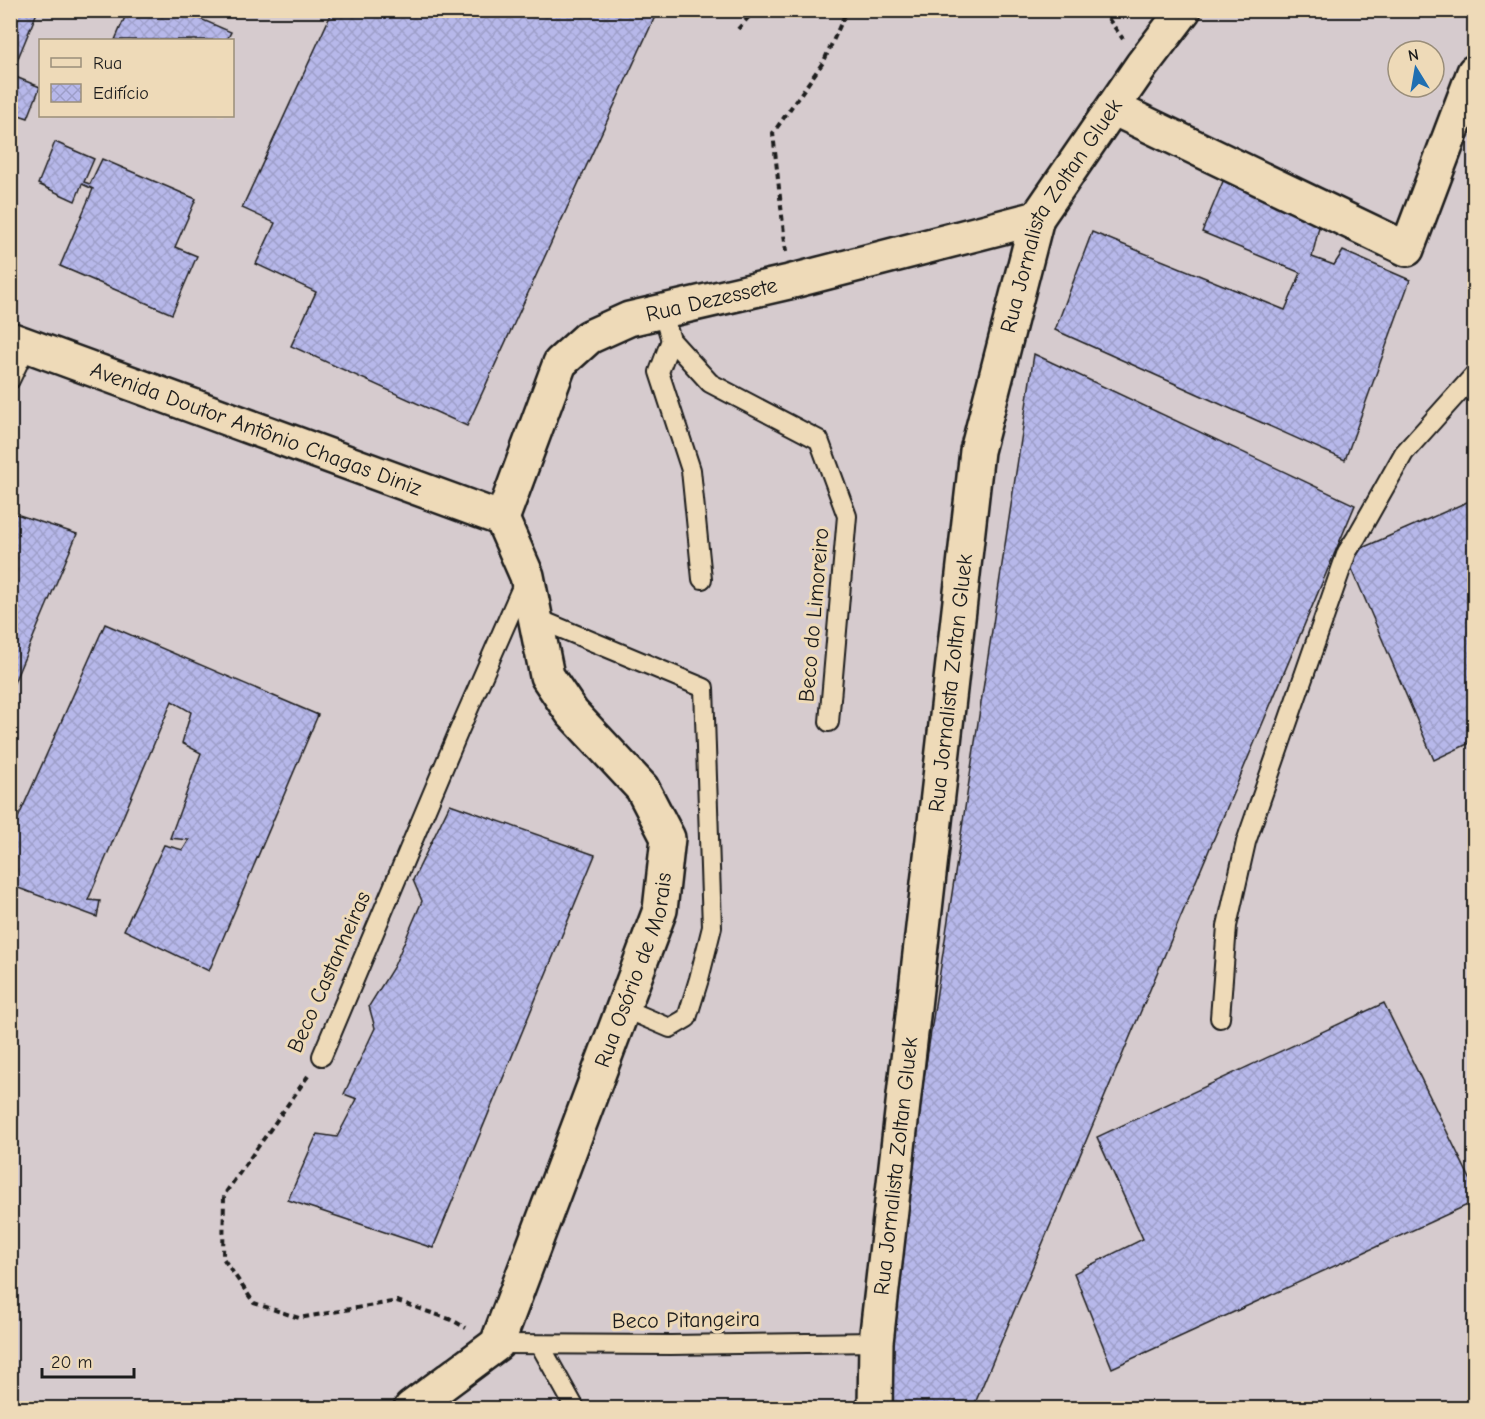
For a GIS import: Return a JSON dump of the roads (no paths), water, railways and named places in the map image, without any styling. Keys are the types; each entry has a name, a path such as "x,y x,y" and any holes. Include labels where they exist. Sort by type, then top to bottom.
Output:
{"street":[{"name":"Rua Jornalista Zoltan Gluek","path":"875,1408 876,1342 977,451 1037,218 1142,65 1184,10"},
{"path":"1113,108 1407,249 1474,72"},
{"name":"Rua Dezessete","path":"502,519 560,363 589,337 629,319 666,326 789,282 1037,218"},
{"name":"Avenida Doutor Antônio Chagas Diniz","path":"19,342 502,519"},
{"name":"Rua Osório de Morais","path":"497,1344 660,910 668,838 642,788 572,713 547,676 527,576 502,519"},
{"path":"411,1408 497,1344"}],"lane":[{"path":"666,326 659,372 691,470 702,579"},
{"name":"Beco do Limoreiro","path":"666,326 710,383 819,440 847,516 829,722"},
{"path":"10,380 19,342"},
{"path":"1220,1018 1227,926 1245,842 1347,552 1404,453 1474,375"},
{"name":"Beco Castanheiras","path":"322,1056 449,754 527,576"},
{"path":"536,618 704,688 712,927 699,979 687,1018 670,1028 623,1008"},
{"name":"Beco Pitangeira","path":"497,1344 876,1342"},
{"path":"540,1345 575,1408"}]}
